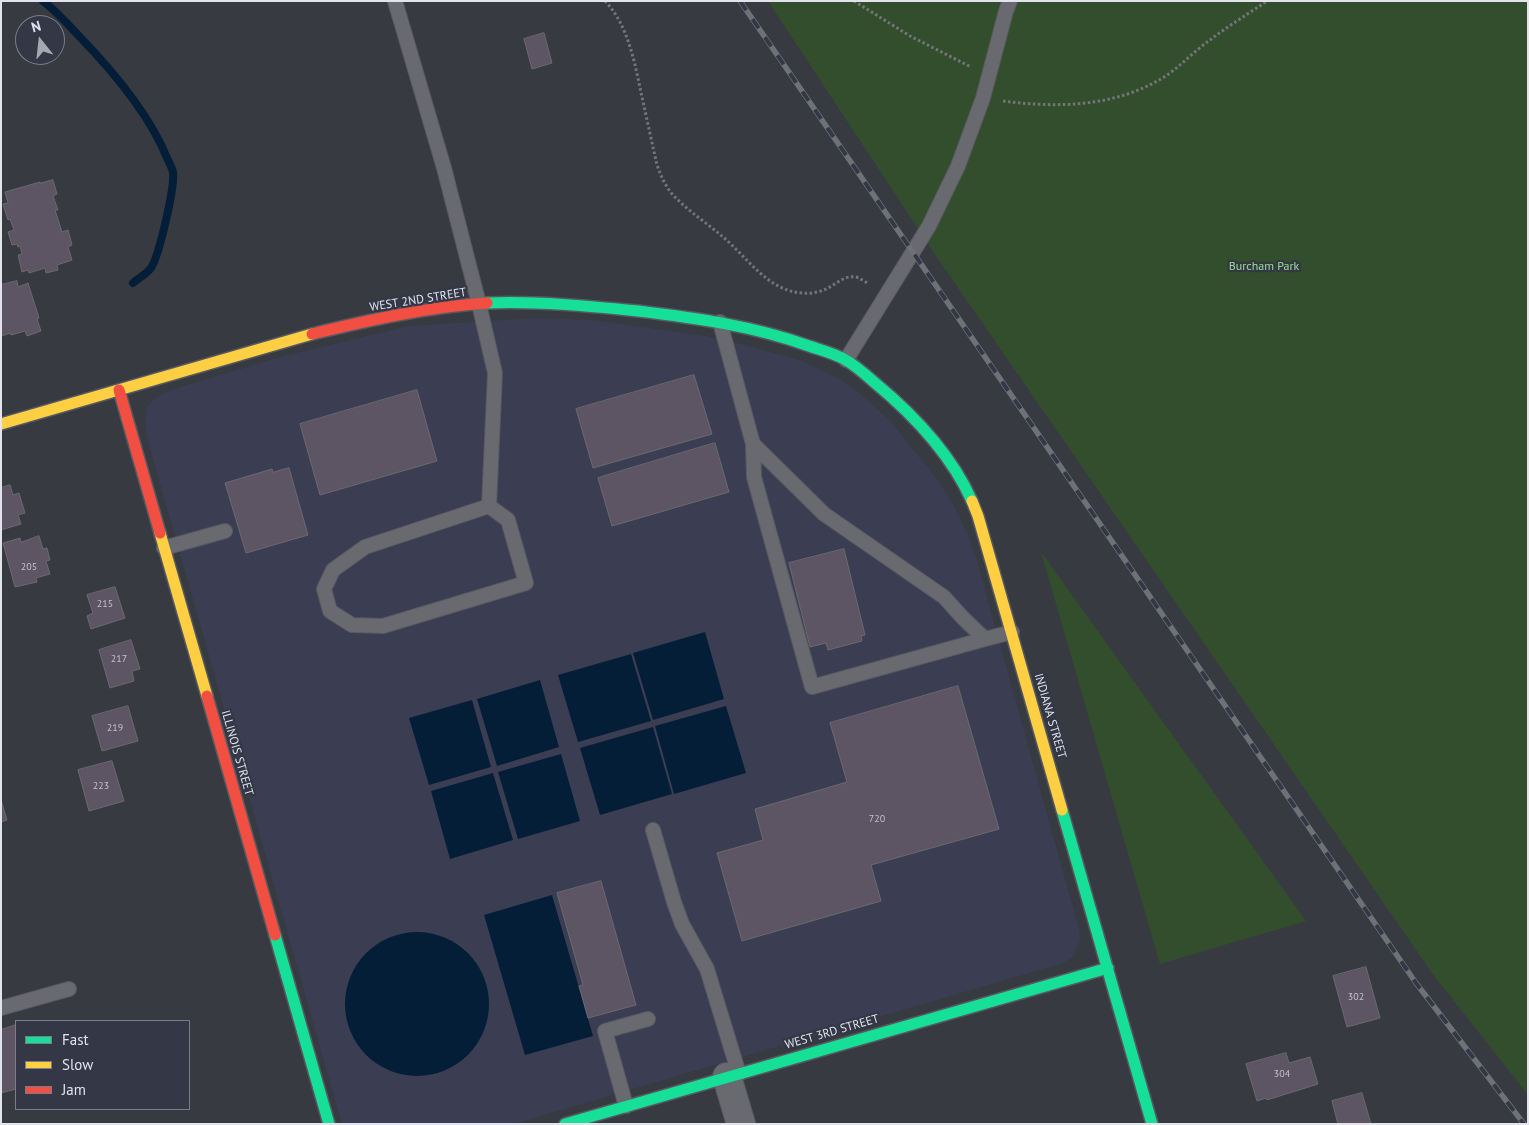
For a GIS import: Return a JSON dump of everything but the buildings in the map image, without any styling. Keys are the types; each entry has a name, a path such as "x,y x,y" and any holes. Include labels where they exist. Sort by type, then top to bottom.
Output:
{"street":[{"name":"WEST 2ND STREET","path":"1,424 259,349 353,324 429,310 479,304 567,304 720,322 755,328 801,342 846,360"},
{"name":"INDIANA STREET","path":"846,360 887,393 926,432 962,481 978,516 1152,1124"},
{"name":"ILLINOIS STREET","path":"119,390 328,1124"},
{"name":"WEST 3RD STREET","path":"565,1124 1108,968"},
{"path":"733,1075 741,1124"}],"lane":[{"path":"395,1 444,168 495,373 489,506"},
{"path":"846,360 929,226 958,166 982,98 1010,1"},
{"path":"720,322 753,444 754,477 812,687 1012,632"},
{"path":"753,444 824,514 944,596 985,639"},
{"path":"489,506 508,520 526,583 383,626 352,625 330,611 324,589 333,570 365,547 489,506"},
{"path":"164,548 225,532"},
{"path":"653,830 682,924 707,969 733,1075"},
{"path":"1,1008 69,989"},
{"path":"626,1106 605,1031 648,1019"}],"path":[{"path":"605,1 622,27 630,48 657,165 663,181 673,195 724,237 762,276 790,292 816,293 842,279 858,278 872,286 883,299"},
{"path":"854,1 910,36 989,74"},
{"path":"982,98 1032,105 1075,105 1122,96 1160,80 1211,39 1267,1"}],"shaded area":[{"path":"538,318 590,320 699,335 737,343 802,361 843,381 890,421 936,478 953,504 967,533 976,558 1079,930 1080,940 1071,958 1063,963 513,1124 342,1124 150,448 146,432 145,418 147,407 157,397 171,390 284,356 410,326"},
{"path":"705,632 724,699 653,720 633,653"},
{"path":"631,654 651,721 578,742 558,675"},
{"path":"540,680 559,747 497,766 477,699"},
{"path":"472,700 491,767 429,785 409,718"},
{"path":"726,706 746,773 674,794 655,726"},
{"path":"653,727 672,794 600,815 580,748"},
{"path":"561,754 580,821 518,839 498,772"},
{"path":"493,773 513,840 450,859 431,791"},
{"path":"552,895 593,1036 525,1055 484,915"},
{"path":"417,932 445,937 468,953 484,976 489,1004 484,1032 468,1055 445,1071 417,1076 389,1071 366,1055 350,1032 345,1004 350,976 366,953 389,937"}],"green space":[{"name":"Burcham Park","path":"768,1 1528,1 1528,1095 1432,973 934,253"},
{"path":"1041,552 1306,921 1160,964"}],"waterway":[{"path":"43,1 91,48 116,77 150,125 173,170 169,206 154,261 151,268 133,283"}],"railway":[{"path":"740,1 1416,983 1524,1124"}],"traffic: fast":[{"path":"487,303 562,304 681,317 767,333 836,355 860,370 917,422 942,451 972,501"},
{"path":"1062,810 1152,1124"},
{"path":"275,935 329,1124"},
{"path":"565,1124 1108,968"}],"traffic: slow":[{"path":"1,424 312,334"},
{"path":"972,501 978,516 1062,810"},
{"path":"160,533 207,696"}],"traffic: jam":[{"path":"312,334 399,315 487,303"},
{"path":"119,390 160,533"},
{"path":"207,696 275,935"}]}
